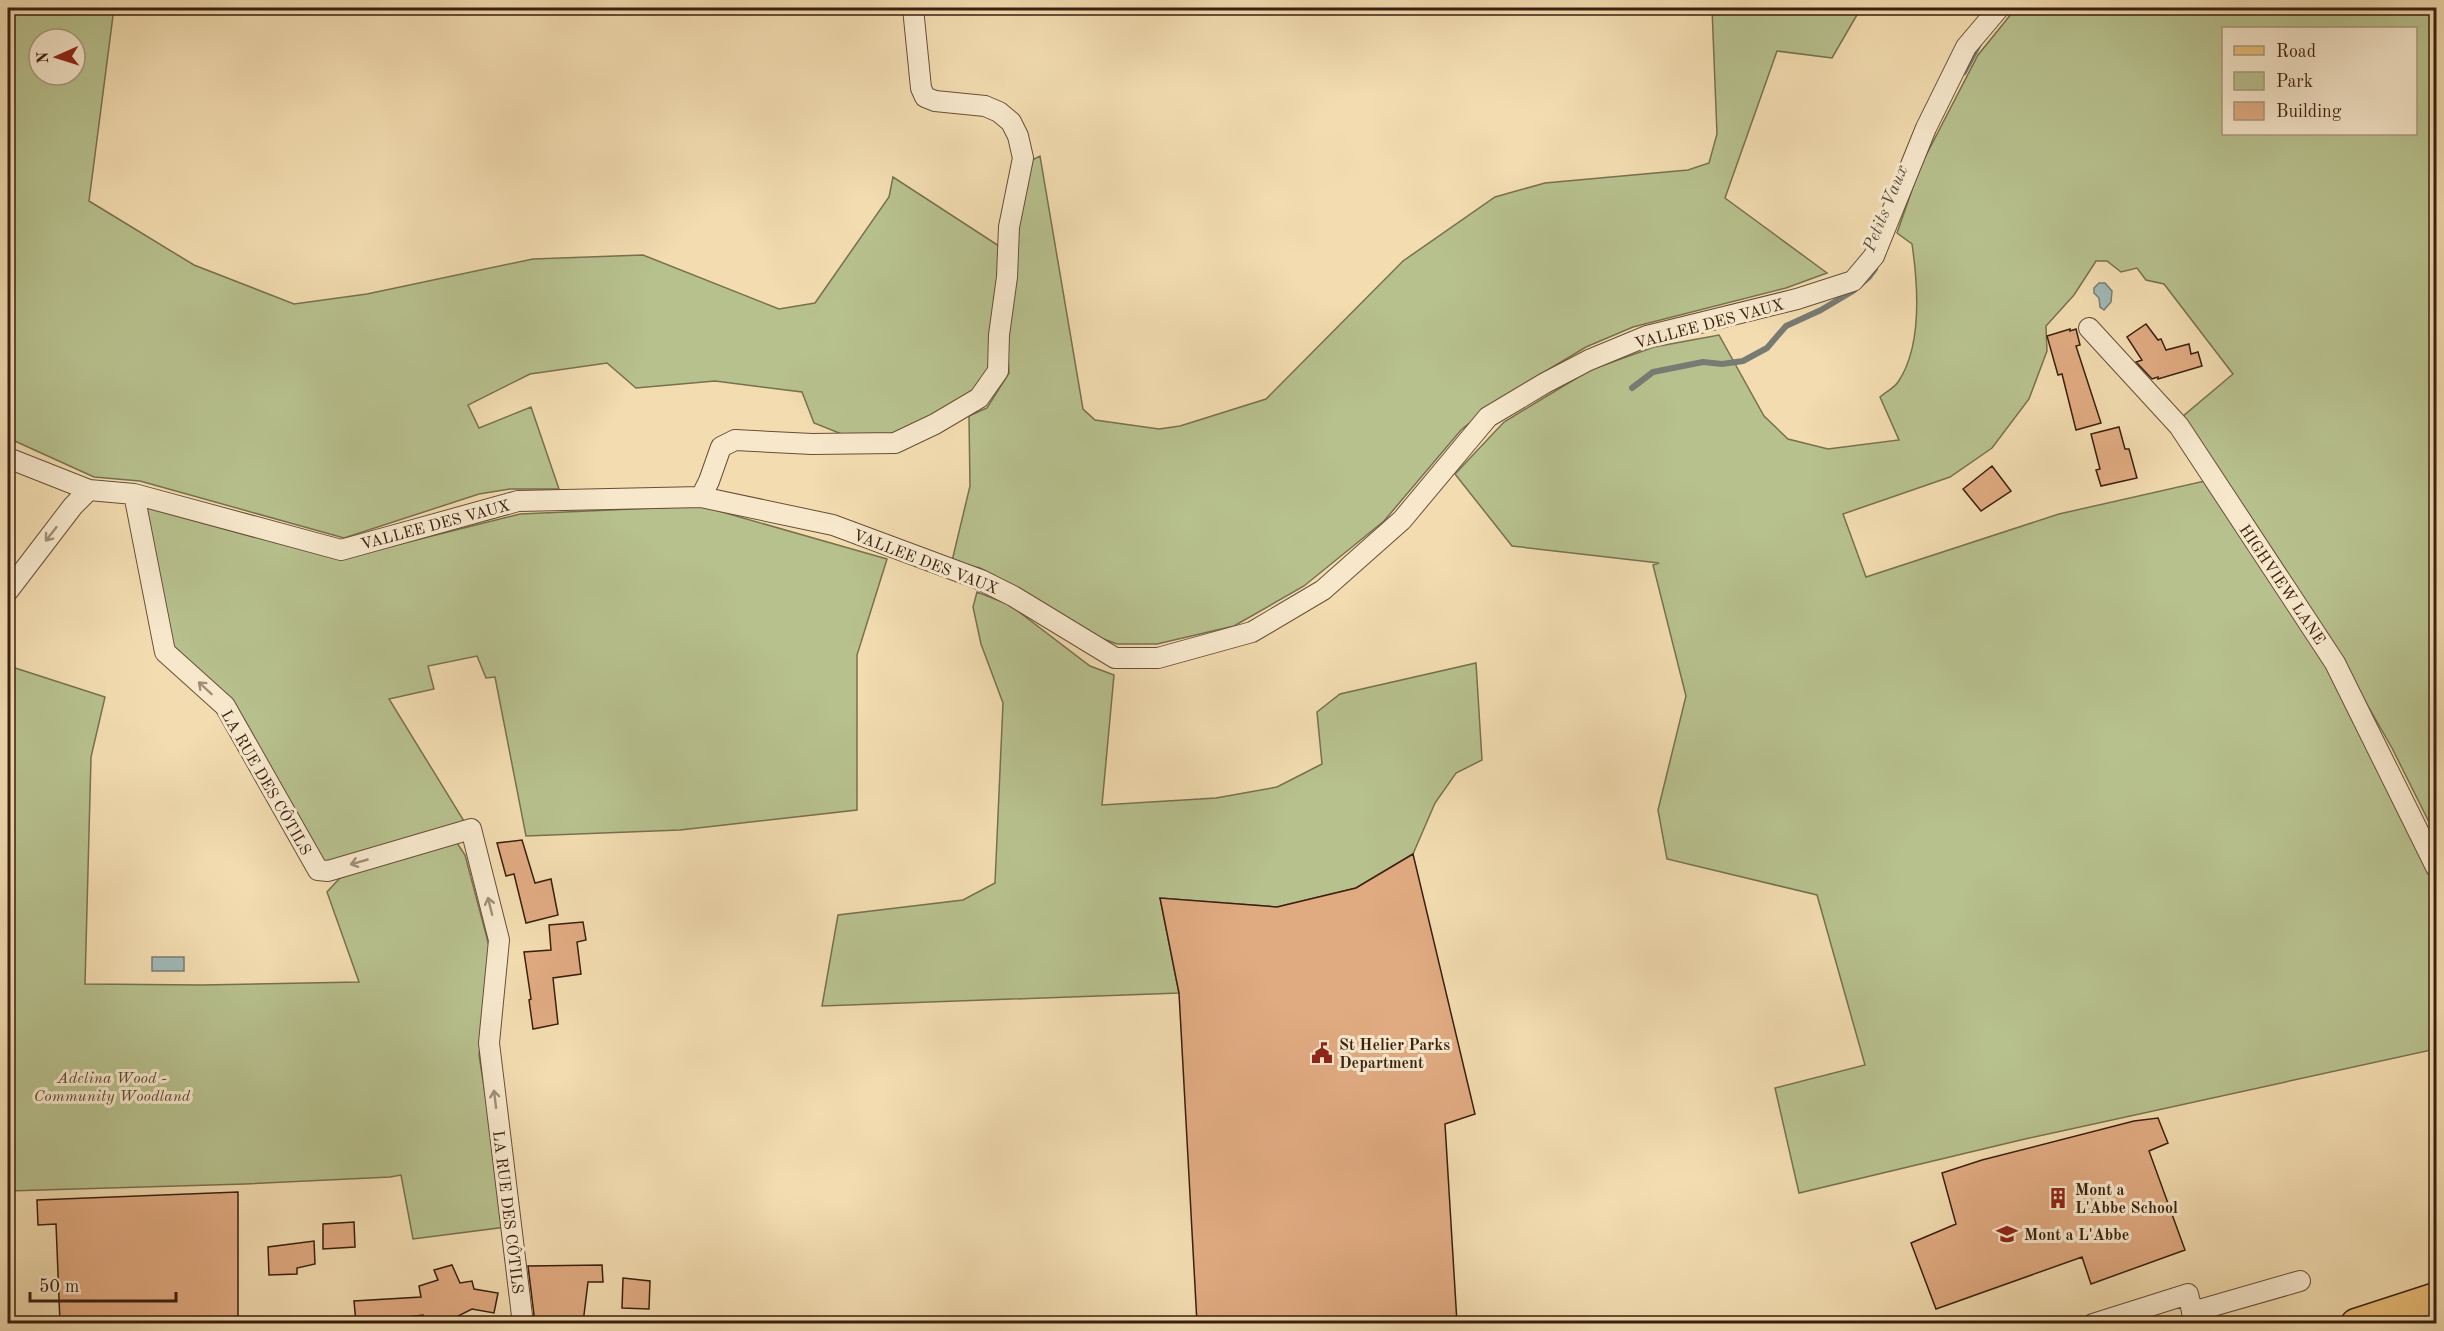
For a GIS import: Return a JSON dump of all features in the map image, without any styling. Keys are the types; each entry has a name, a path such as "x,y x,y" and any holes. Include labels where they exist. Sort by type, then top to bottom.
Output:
{"main road":[{"path":"2361,1323 2436,1298"}],"street":[{"path":"701,497 710,481 721,447 735,440 812,444 896,443 935,424 979,398 998,371 999,335 1007,277 1009,227 1023,158 1018,136 1011,122 999,112 985,106 935,101 925,97 921,88 914,8"},
{"name":"VALLEE DES VAUX","path":"8,458 89,490 134,494 341,550 518,501 701,497 833,525 981,580 1115,658 1158,658 1252,632 1323,590 1402,520 1488,417 1545,383 1589,360 1647,336 1797,299 1853,281 1874,256 1926,128 1966,47 1999,8"},
{"name":"HIGHVIEW LANE","path":"2089,328 2179,426 2335,663 2436,867"},
{"path":"8,591 73,506 89,490"},
{"name":"LA RUE DES CÔTILS","path":"134,494 165,652 225,706 318,870 328,871 471,829 499,940 489,1043 523,1323"},
{"path":"2093,1323 2188,1294 2194,1318 2300,1281"}],"green space":[{"path":"8,8 114,8 89,201 194,265 294,304 367,294 533,259 643,255 779,309 815,303 889,197 893,177 999,246 992,370 977,392 893,435 844,435 814,423 802,392 715,381 636,388 607,363 530,374 468,405 479,428 531,407 559,489 510,489 479,494 344,538 140,481 94,477 8,438"},
{"path":"1712,8 1861,8 1832,58 1777,51 1725,198 1827,273 1786,288 1633,327 1586,347 1499,399 1461,430 1384,521 1304,586 1234,626 1157,644 1117,644 1095,636 1019,588 980,568 952,561 970,486 969,416 987,408 1009,373 1007,341 1017,232 1030,161 1040,156 1083,409 1095,420 1159,429 1180,426 1266,399 1403,261 1495,197 1545,183 1688,170 1709,163 1717,134"},
{"path":"2016,8 2436,8 2436,836 2392,748 2338,654 2182,417 2233,374 2164,284 2146,280 2137,268 2121,272 2107,261 2096,261 2074,295 2046,326 2047,351 2029,399 1992,448 1950,477 1843,514 1866,577 2059,514 2209,480 2324,657 2436,876 2436,1049 2025,1139 1799,1193 1775,1088 1865,1065 1817,895 1667,859 1658,810 1686,696 1653,565 1659,563 1512,546 1455,474 1504,422 1590,370 1654,347 1719,335 1764,416 1788,439 1828,449 1899,440 1880,397 1896,384 1906,368 1915,334 1917,296 1912,244 1897,233 1920,167 1978,55"},
{"path":"142,504 340,559 520,514 701,506 887,559 857,655 857,810 680,830 526,836 495,677 486,678 477,656 428,666 434,689 389,699 464,821 339,861 321,861 230,702 172,647"},
{"path":"977,592 1010,605 1090,666 1114,675 1102,805 1216,798 1277,787 1322,764 1317,712 1340,694 1476,663 1482,760 1456,773 1435,803 1413,854 1356,888 1277,907 1160,898 1179,993 822,1006 838,915 963,900 995,883 1003,703 981,644 973,607"},
{"name":"Adelina Wood - Community Woodland","path":"9,666 105,697 91,757 85,984 202,985 359,982 327,892 340,878 455,840 465,855 492,957 479,1055 506,1227 413,1239 401,1175 245,1184 8,1191"}],"water":[{"path":"2099,283 2105,283 2112,291 2111,302 2104,310 2100,307 2099,298 2094,293 2094,288"},
{"path":"152,957 184,957 184,971 152,971"}],"building":[{"path":"2146,324 2158,340 2161,339 2166,350 2189,344 2191,354 2198,352 2202,366 2152,379 2136,362 2142,360 2127,337"},
{"path":"2070,329 2070,331 2076,329 2080,345 2076,346 2101,423 2076,430 2062,374 2058,375 2047,336"},
{"path":"2119,427 2125,449 2129,449 2137,478 2101,486 2096,470 2100,469 2091,434"},
{"path":"1992,466 2011,491 1981,511 1963,489"},
{"path":"522,840 535,883 551,879 558,915 526,923 514,874 506,876 497,843"},
{"name":"St Helier Parks Department","path":"1413,854 1475,1114 1445,1124 1457,1323 1197,1323 1179,993 1160,898 1277,907 1356,888"},
{"path":"583,922 586,940 577,942 581,974 553,978 558,1024 533,1029 524,952 551,950 549,925"},
{"name":"Mont a L'Abbe School","path":"2158,1118 2168,1143 2149,1151 2185,1250 2091,1284 2082,1257 1936,1309 1911,1243 1956,1224 1942,1173 1982,1160 2134,1121"},
{"path":"238,1192 238,1318 60,1323 56,1224 38,1225 37,1200"},
{"path":"354,1222 355,1247 323,1249 323,1224"},
{"path":"314,1241 315,1264 297,1268 297,1274 269,1275 268,1247"},
{"path":"452,1265 460,1283 472,1281 474,1289 498,1293 494,1313 472,1309 458,1316 453,1323 424,1323 423,1315 356,1323 354,1301 421,1297 419,1286 438,1280 434,1270"},
{"path":"602,1265 603,1282 588,1282 583,1323 535,1323 528,1266"},
{"path":"623,1278 650,1281 649,1309 622,1308"}],"waterway":[{"name":"Petits Vaux","path":"1964,72 1979,44"},
{"name":"Petits Vaux","path":"1632,388 1653,372 1703,362 1722,364 1743,361 1767,348 1786,326 1821,310 1853,291 1875,269"}],"place":[{"name":"St Helier Parks Department","path":"1322,1053"},
{"name":"Mont a L'Abbe School","path":"2058,1198"},
{"name":"Mont a L'Abbe","path":"2007,1234"}]}
